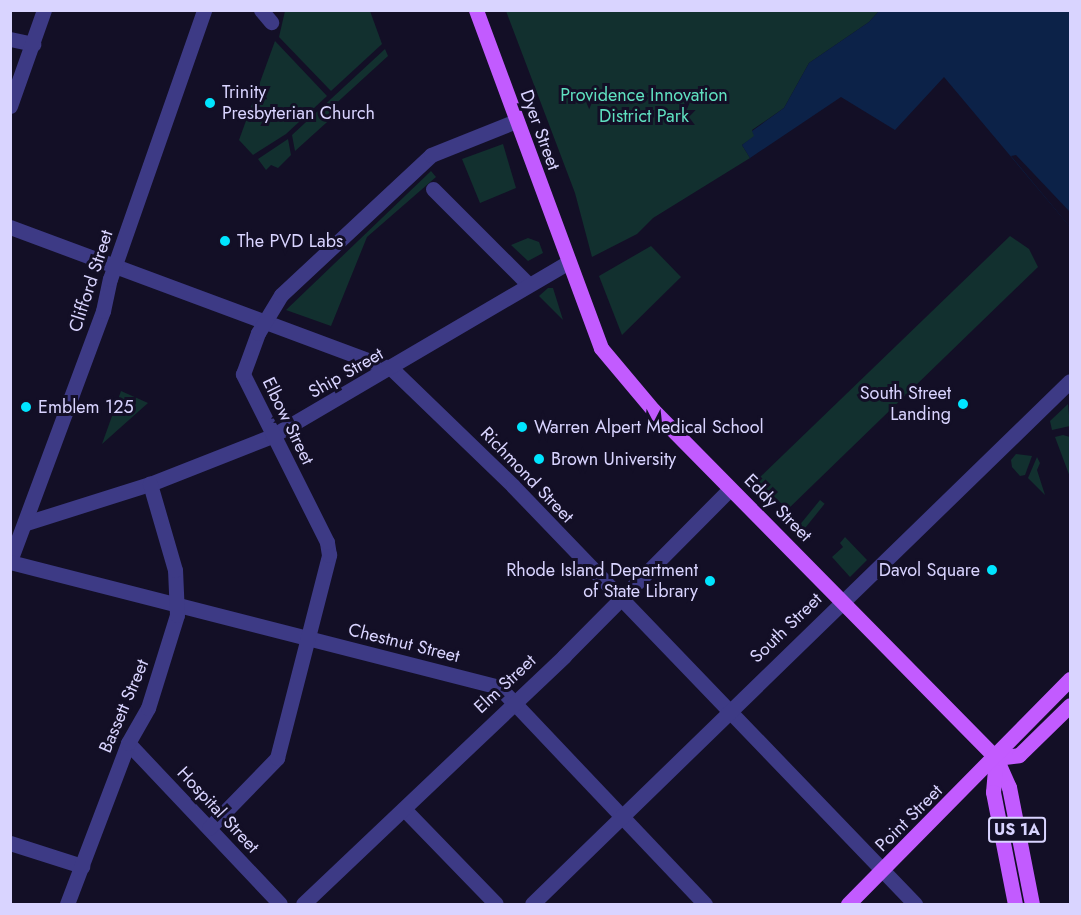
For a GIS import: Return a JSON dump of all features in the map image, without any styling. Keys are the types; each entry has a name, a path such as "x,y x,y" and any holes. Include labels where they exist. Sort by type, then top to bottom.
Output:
{"main road":[{"name":"Dyer Street","path":"476,10 568,262"},
{"name":"Eddy Street","path":"568,262 587,317 612,363 730,489 843,600 996,758 1009,787 1032,904"},
{"name":"Point Street","path":"848,904 996,758 1006,742 1071,679"},
{"name":"Point Street","path":"996,758 1019,755 1071,705"},
{"name":"US 1A","path":"996,758 993,792 1015,904"}],"street":[{"path":"10,106 44,10"},
{"name":"Clifford Street","path":"10,561 103,311 116,265 204,10"},
{"path":"10,39 33,44"},
{"name":"Elbow Street","path":"209,828 277,758 328,571 327,542 243,374 265,321 281,295 431,155 516,121"},
{"path":"433,189 528,284"},
{"name":"Richmond Street","path":"10,227 392,369 620,597 915,904"},
{"name":"Ship Street","path":"26,523 150,484 272,436 392,369 528,284 568,262"},
{"name":"South Street","path":"532,904 620,815 1071,381"},
{"name":"Bassett Street","path":"68,904 128,743 148,708 161,671 178,606 175,570 150,484"},
{"name":"Elm Street","path":"303,904 404,809 730,489"},
{"name":"Chestnut Street","path":"10,561 309,641 499,687 705,904"},
{"name":"Hospital Street","path":"128,743 280,904"},
{"path":"404,809 496,904"},
{"path":"10,843 82,866"}],"green space":[{"path":"285,11 370,11 382,44 331,91 279,37"},
{"name":"Providence Innovation District Park","path":"506,11 879,11 869,22 809,63 784,108 752,130 755,136 742,145 750,158 653,218 637,234 592,257 575,193"},
{"path":"275,41 327,96 286,134 253,155 239,140"},
{"path":"385,49 388,56 331,108 336,114 295,151 292,135"},
{"path":"288,139 291,155 278,168 271,165 266,170 258,159"},
{"path":"503,144 516,188 480,203 462,159"},
{"path":"431,171 436,177 367,237 331,326 286,310"},
{"path":"1010,236 1029,249 1038,267 786,511 756,481"},
{"path":"528,238 539,242 543,253 528,261 511,245"},
{"path":"651,246 681,277 622,335 599,276"},
{"path":"548,288 553,288 563,320 539,296"},
{"path":"121,391 148,403 102,444"},
{"path":"1068,404 1070,426 1052,430 1050,421"},
{"path":"1063,435 1070,437 1070,477 1055,437"},
{"path":"1016,454 1032,456 1025,475 1020,476 1012,467 1011,460"},
{"path":"1037,457 1040,463 1037,470 1045,495 1028,478"},
{"path":"820,500 825,504 805,529 800,525"},
{"path":"845,537 867,560 850,577 832,557 843,547 840,543"}],"water":[{"path":"879,11 1070,11 1070,227 944,77 895,130 841,97 750,158 742,145 754,136 752,131 784,108 809,63 869,22"}],"pier":[{"path":"1016,155 1070,212 1070,227 1011,156"}],"place":[{"name":"Trinity Presbyterian Church","path":"210,103"},
{"name":"The PVD Labs","path":"225,241"},
{"name":"South Street Landing","path":"963,404"},
{"name":"Emblem 125","path":"26,407"},
{"name":"Warren Alpert Medical School","path":"522,427"},
{"name":"Brown University","path":"539,459"},
{"name":"Davol Square","path":"992,570"},
{"name":"Rhode Island Department of State Library","path":"710,581"}]}
